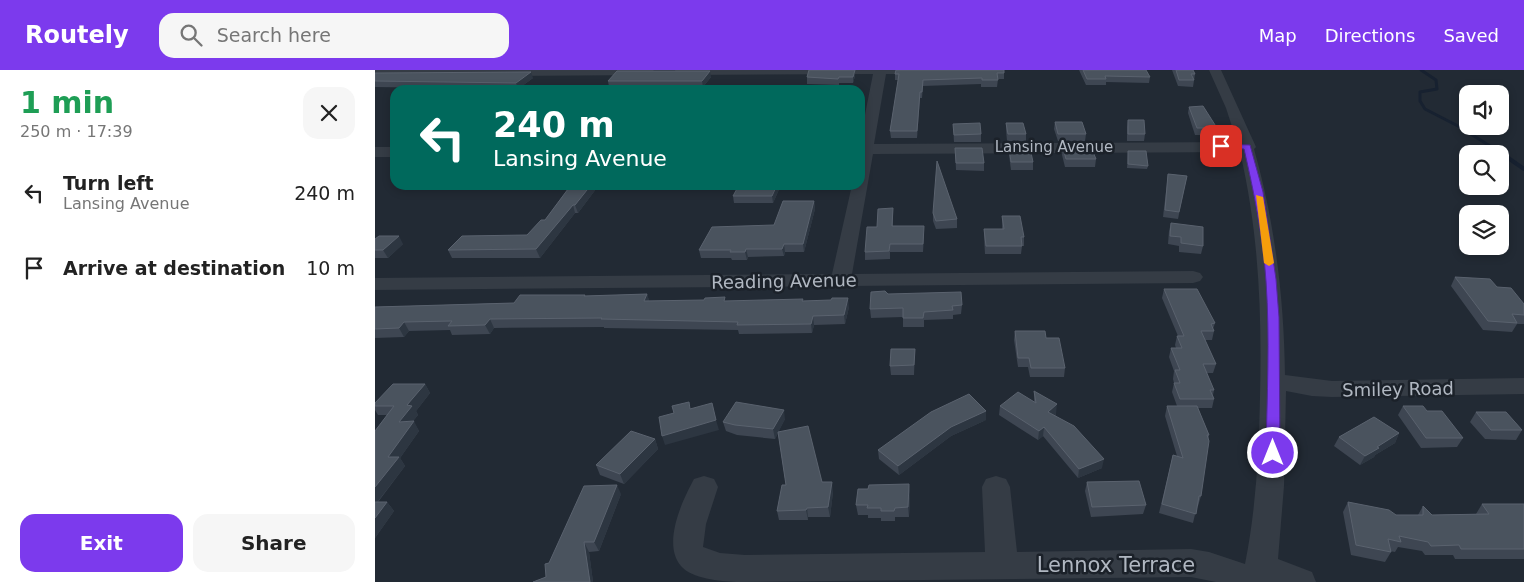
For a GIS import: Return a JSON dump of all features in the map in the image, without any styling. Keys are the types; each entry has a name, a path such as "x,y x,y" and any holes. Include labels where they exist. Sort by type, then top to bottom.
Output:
{"street":[{"path":"865,140 880,70"},
{"path":"375,73 957,70"},
{"path":"1215,70 1234,108 1257,184 1271,279 1273,317 1272,472 1259,574"},
{"name":"Lansing Avenue","path":"865,149 1247,147"},
{"path":"375,152 390,152"},
{"path":"841,280 859,190"},
{"name":"Reading Avenue","path":"375,284 1193,277"},
{"name":"Smiley Road","path":"1273,381 1332,390 1524,386"},
{"path":"996,486 1001,565"},
{"name":"Lennox Terrace","path":"704,487 686,540 688,552 695,560 707,565 745,569 1191,563 1300,582"}],"building":[{"path":"809,70 855,70 853,77 839,77 838,79 807,77"},
{"path":"896,70 1004,70 1004,73 997,73 998,80 982,80 982,78 923,80 922,92 920,92 917,131 890,131 899,74 895,74"},
{"path":"1083,70 1146,70 1150,77 1105,76 1106,79 1087,79"},
{"path":"1176,70 1193,70 1195,74 1191,74 1194,80 1179,80"},
{"path":"617,71 710,71 702,81 608,81"},
{"path":"531,72 516,83 375,81 375,73"},
{"path":"1203,106 1217,128 1197,128 1189,107"},
{"path":"1128,120 1144,120 1145,134 1128,134"},
{"path":"1055,122 1082,122 1086,134 1058,134"},
{"path":"980,123 981,134 954,135 953,124"},
{"path":"1006,123 1023,123 1026,134 1008,134"},
{"path":"1091,147 1096,159 1066,159 1063,148"},
{"path":"955,148 982,148 984,163 956,163"},
{"path":"1009,148 1030,148 1033,162 1011,162"},
{"path":"1128,151 1146,151 1148,166 1128,164"},
{"path":"937,161 957,219 936,221 933,213"},
{"path":"1168,174 1187,176 1179,212 1165,210"},
{"path":"567,190 587,190 536,249 448,250 462,236 527,235 541,220 545,220"},
{"path":"736,190 775,190 772,196 733,196"},
{"path":"783,201 814,201 803,244 784,244 782,249 746,249 745,252 699,250 712,227 774,225"},
{"path":"893,208 892,226 924,226 923,244 890,244 889,251 865,252 867,227 877,227 878,209"},
{"path":"1002,216 1020,216 1024,237 1021,237 1022,246 986,246 984,229 1004,229"},
{"path":"1171,223 1203,227 1203,246 1181,243 1181,237 1170,236"},
{"path":"379,236 399,236 383,250 375,250 375,239"},
{"path":"1455,277 1490,279 1497,287 1511,288 1524,304 1524,315 1512,314 1517,323 1488,321"},
{"path":"1164,289 1197,289 1215,323 1211,324 1214,331 1201,331 1216,364 1203,364 1214,390 1210,390 1214,399 1180,399 1174,383 1180,383 1175,370 1180,370 1171,348 1182,348 1177,336 1184,336"},
{"path":"885,291 888,294 961,292 962,305 952,306 953,310 924,312 923,318 903,318 903,308 870,309 871,292"},
{"path":"647,294 644,301 704,300 705,298 725,297 724,301 803,299 802,301 848,298 844,315 813,316 811,324 737,325 738,322 602,318 490,319 485,325 448,326 452,321 404,322 399,328 375,329 375,307 514,303 520,295 584,296"},
{"path":"1015,331 1045,331 1046,338 1059,338 1065,368 1031,368 1029,358 1018,358"},
{"path":"891,349 915,349 914,365 890,366"},
{"path":"393,384 425,384 407,405 412,406 399,422 414,421 388,457 399,457 375,487 375,431 394,406 375,406 375,403"},
{"path":"1034,391 1057,404 1048,412 1074,426 1104,459 1079,469 1044,427 1039,431 1000,406 1018,392 1036,403"},
{"path":"969,394 986,411 951,427 898,466 878,450 931,412"},
{"path":"689,402 690,409 712,403 716,420 662,436 659,417 674,413 672,406"},
{"path":"736,402 784,410 773,429 723,422"},
{"path":"1167,406 1197,406 1209,435 1207,435 1209,441 1201,496 1199,496 1196,514 1162,504 1173,455 1183,458"},
{"path":"1403,406 1423,406 1427,411 1442,411 1463,438 1426,438"},
{"path":"1476,412 1506,412 1522,430 1491,430"},
{"path":"1374,417 1399,433 1365,456 1339,437"},
{"path":"808,426 822,482 832,482 828,507 777,511 782,485 786,485 778,432"},
{"path":"631,431 655,439 620,474 596,465"},
{"path":"1139,481 1146,505 1092,507 1087,482"},
{"path":"909,484 908,507 895,508 894,511 881,511 881,508 867,508 868,505 856,505 858,489 868,489 869,485"},
{"path":"617,485 594,542 584,542 590,582 533,582 546,577 545,564 549,563 584,486"},
{"path":"375,502 387,502 375,518"},
{"path":"1348,502 1389,510 1396,515 1423,515 1423,506 1432,515 1489,514 1482,504 1524,504 1524,549 1461,549 1459,545 1431,546 1428,542 1399,536 1401,542 1388,539 1391,552 1356,545"}],"waterway":[{"path":"1421,70 1436,80 1437,89 1420,92 1420,101 1425,109 1458,126 1488,145"},
{"path":"1509,158 1524,169"}],"slow traffic":[{"path":"1259,197 1269,263"}],"route":[{"path":"1221,146 1247,147 1258,192 1271,279 1273,317 1273,453"}]}
